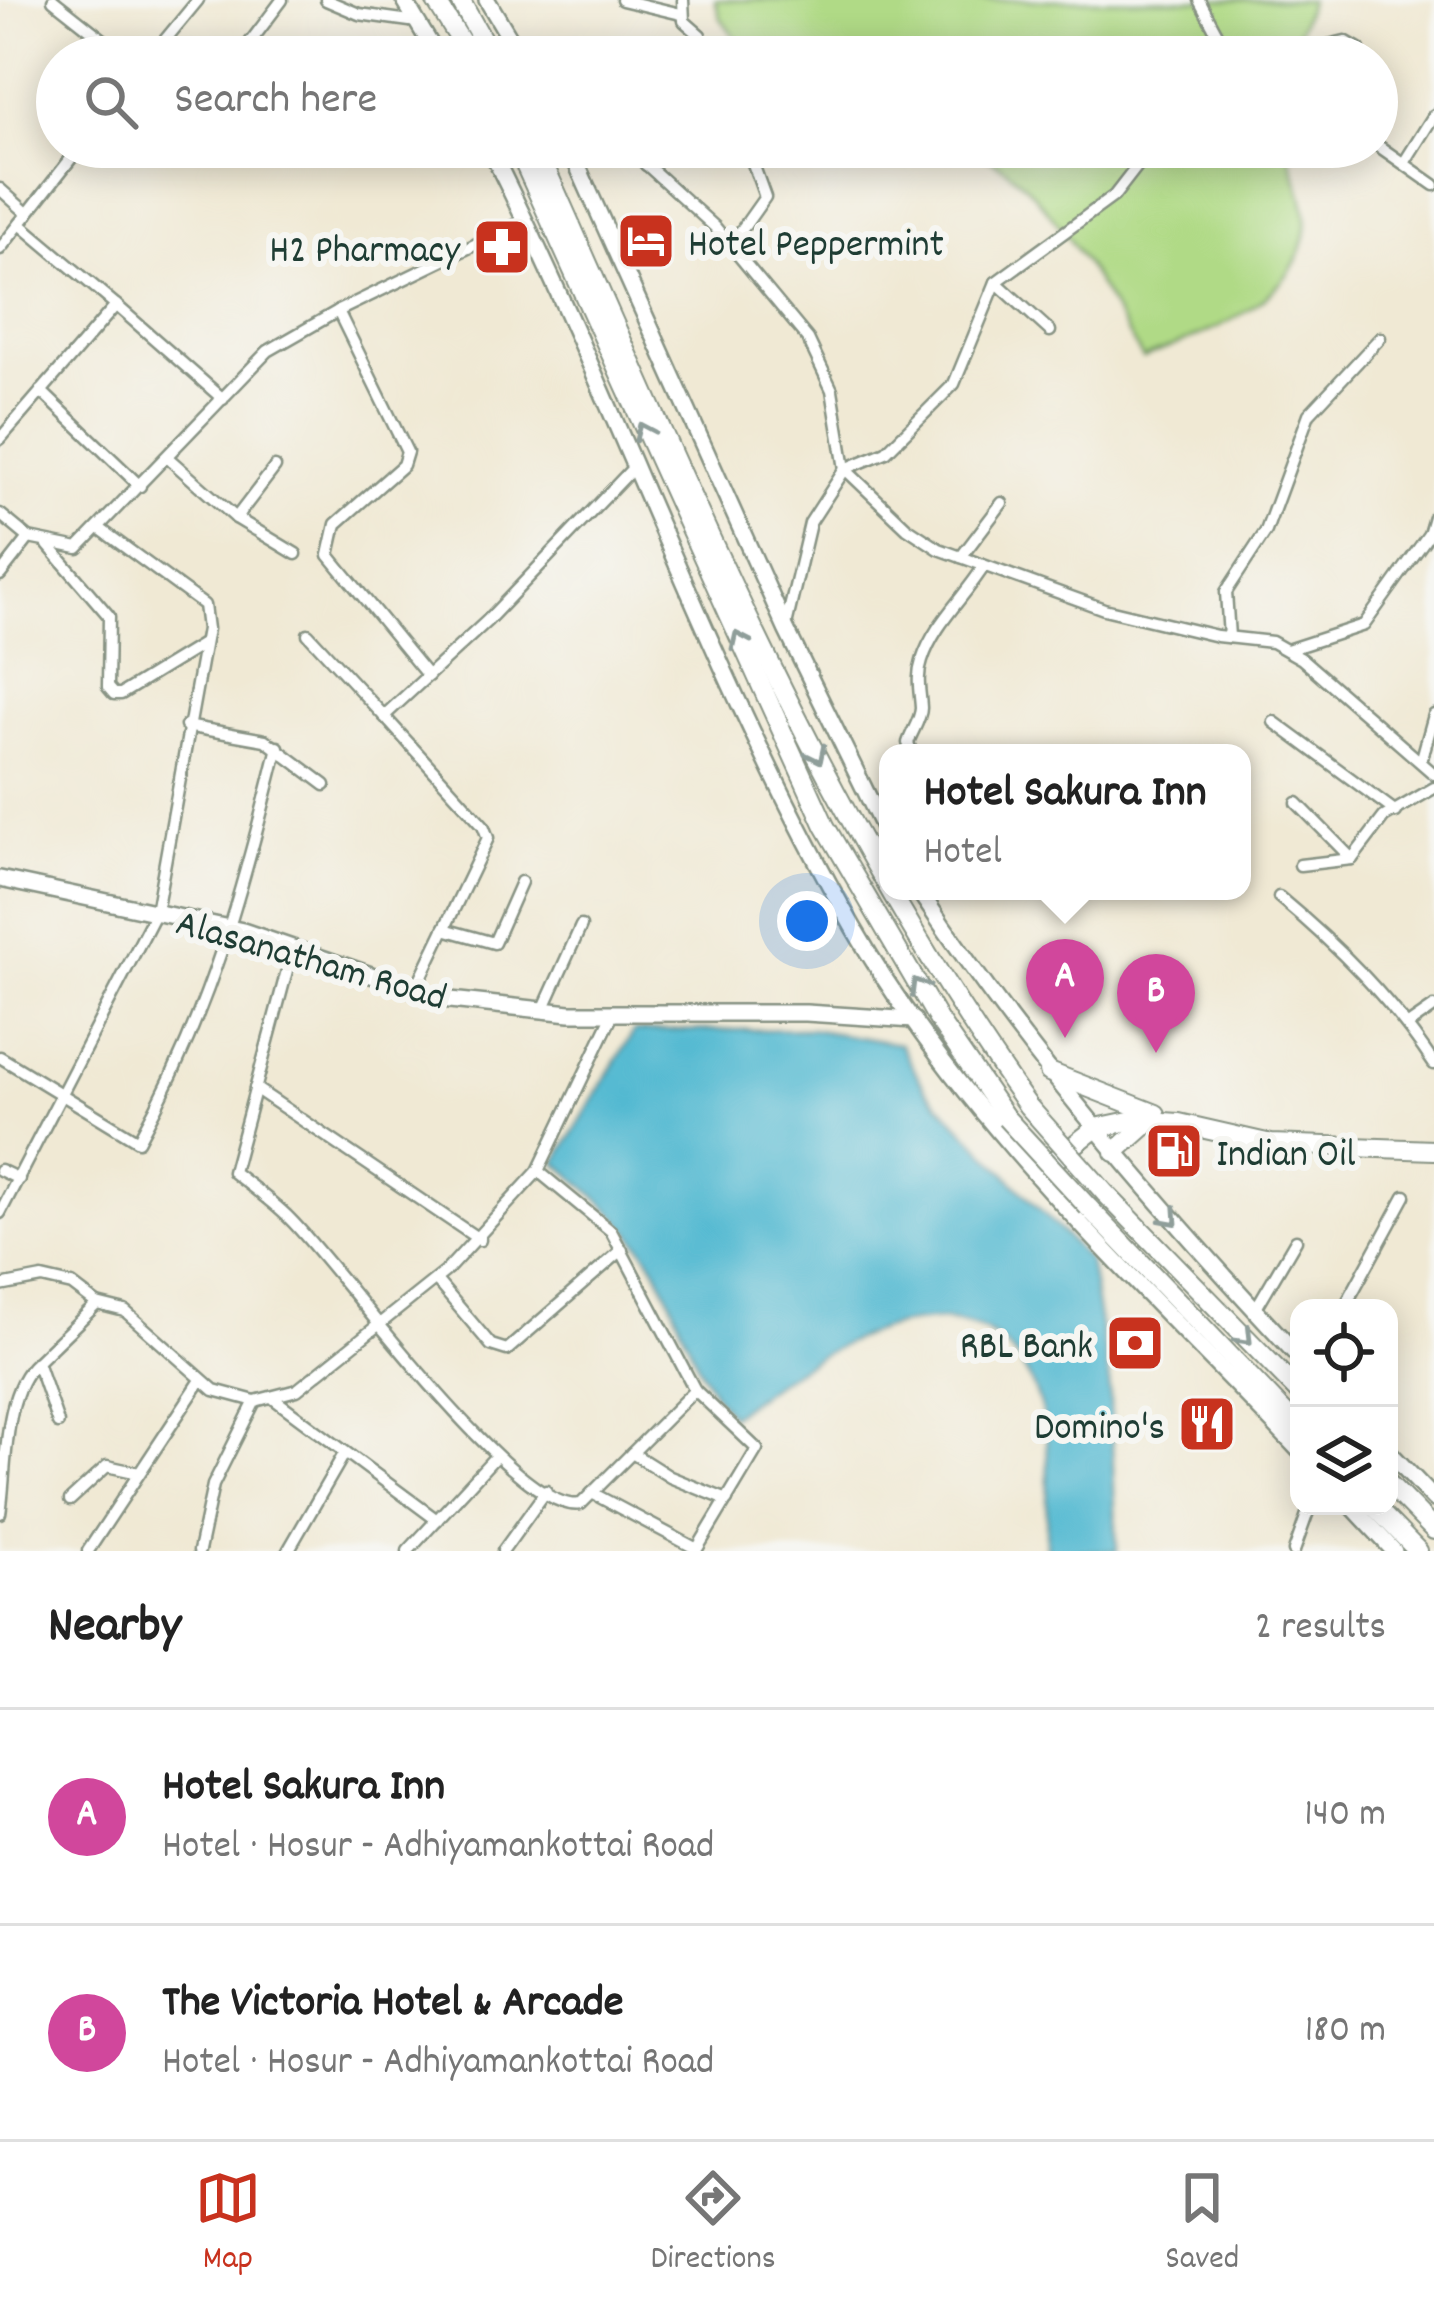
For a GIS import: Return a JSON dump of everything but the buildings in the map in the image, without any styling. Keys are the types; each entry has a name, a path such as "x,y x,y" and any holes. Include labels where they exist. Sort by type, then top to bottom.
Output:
{"highway":[{"path":"435,0 458,36"},
{"path":"460,0 480,36"},
{"path":"527,168 825,826 927,1002 1006,1118 1290,1419"},
{"path":"546,168 879,876"},
{"path":"893,900 941,981 1028,1106 1105,1193 1290,1383"},
{"path":"1049,1072 1179,1123 1271,1144 1434,1150"},
{"path":"1037,1174 1096,1128 1150,1121 1179,1123"},
{"path":"1115,1152 1150,1121"},
{"path":"1398,1493 1434,1530"},
{"path":"1383,1515 1418,1551"}],"street":[{"path":"53,0 98,36"},
{"path":"168,36 197,0"},
{"path":"255,36 282,0"},
{"path":"326,0 358,14 417,22"},
{"path":"404,0 425,36"},
{"path":"487,0 508,36"},
{"path":"622,0 682,7 698,36"},
{"path":"1199,0 1218,36"},
{"path":"1403,163 1434,115"},
{"path":"1398,160 1434,185"},
{"path":"0,249 64,168"},
{"path":"500,168 767,758 854,927 914,1020 1037,1174 1290,1441"},
{"path":"578,168 785,628 879,819"},
{"path":"649,168 731,244 808,339 832,390 845,469 907,528 961,557 1104,610 1272,642 1429,765"},
{"path":"731,244 765,197 755,168"},
{"path":"785,628 810,523 845,469 886,452 954,384 996,282 1114,196 1136,168"},
{"path":"0,189 24,219 223,399"},
{"path":"0,514 29,538 78,548 268,351 338,310 526,220"},
{"path":"996,282 1050,331"},
{"path":"0,439 116,305"},
{"path":"338,310 407,452 403,465 332,530 329,555 428,676"},
{"path":"1229,637 1226,592 1266,531 1310,414 1380,338"},
{"path":"41,391 140,486"},
{"path":"167,457 236,518 296,554"},
{"path":"236,518 274,467"},
{"path":"384,716 634,467"},
{"path":"961,557 1002,502"},
{"path":"1286,650 1364,625 1432,534 1434,518"},
{"path":"0,1213 156,911 203,644 204,605 99,528"},
{"path":"0,575 29,538"},
{"path":"46,543 109,616 110,692 121,694 203,644"},
{"path":"908,744 921,711 916,685 934,632 955,613 984,566"},
{"path":"308,634 487,832 415,990"},
{"path":"1429,765 1434,715"},
{"path":"1274,722 1396,812"},
{"path":"186,726 249,735 278,747 325,785"},
{"path":"0,1057 138,1142 175,1075 232,929 278,747"},
{"path":"1300,865 1352,859 1384,817 1434,788"},
{"path":"1298,803 1352,859"},
{"name":"Alasanatham Road","path":"0,879 232,929 442,999 613,1014 806,1013 914,1020"},
{"path":"444,929 494,943 520,882"},
{"path":"1279,897 1339,947 1408,1025 1434,1064"},
{"path":"925,900 1049,1072 1290,1347"},
{"path":"543,1010 581,926"},
{"path":"293,948 233,1172 289,1218 495,1457 572,1506 592,1492 694,1390"},
{"path":"1408,1025 1434,1007"},
{"path":"0,1286 42,1278 72,1285 97,1304 125,1311 214,1390 255,1401 297,1390 436,1280 480,1240 538,1171 613,1014"},
{"path":"255,1088 480,1240"},
{"path":"0,1170 19,1180"},
{"path":"538,1171 597,1217 622,1250 694,1390 757,1449 698,1550 592,1492"},
{"path":"1349,1299 1405,1196"},
{"path":"1255,1310 1296,1240"},
{"path":"436,1280 491,1345 507,1350 622,1250"},
{"path":"0,1513 15,1406 37,1362 97,1304"},
{"path":"37,1362 58,1423"},
{"path":"88,1551 201,1380"},
{"path":"274,1399 437,1520"},
{"path":"199,1551 213,1485 255,1401"},
{"path":"632,1453 670,1477 728,1500"},
{"path":"287,1551 344,1454"},
{"path":"408,1551 495,1457"},
{"path":"1398,1461 1434,1499"},
{"path":"70,1501 107,1466 139,1473"},
{"path":"502,1551 546,1491"},
{"path":"1294,1551 1307,1515"},
{"path":"1360,1515 1394,1551"}],"green space":[{"path":"715,0 1310,0 1296,36 734,36 720,17"},
{"path":"1003,168 1293,168 1306,230 1298,256 1266,297 1218,327 1143,358 1066,235 1017,178"}],"water":[{"path":"810,1029 900,1044 925,1089 1089,1261 1109,1377 1117,1551 1046,1551 1043,1414 1011,1352 977,1328 937,1320 893,1326 848,1342 765,1390 731,1416 698,1365 648,1256 612,1213 556,1162 634,1031"}],"place":[{"name":"Hotel Peppermint","path":"646,241"},
{"name":"H2 Pharmacy","path":"502,247"},
{"name":"Hotel Sakura Inn","path":"1065,1038"},
{"name":"The Victoria Hotel & Arcade","path":"1156,1053"},
{"name":"Indian Oil","path":"1174,1151"},
{"name":"RBL Bank","path":"1135,1343"},
{"name":"Domino's","path":"1207,1424"}]}
